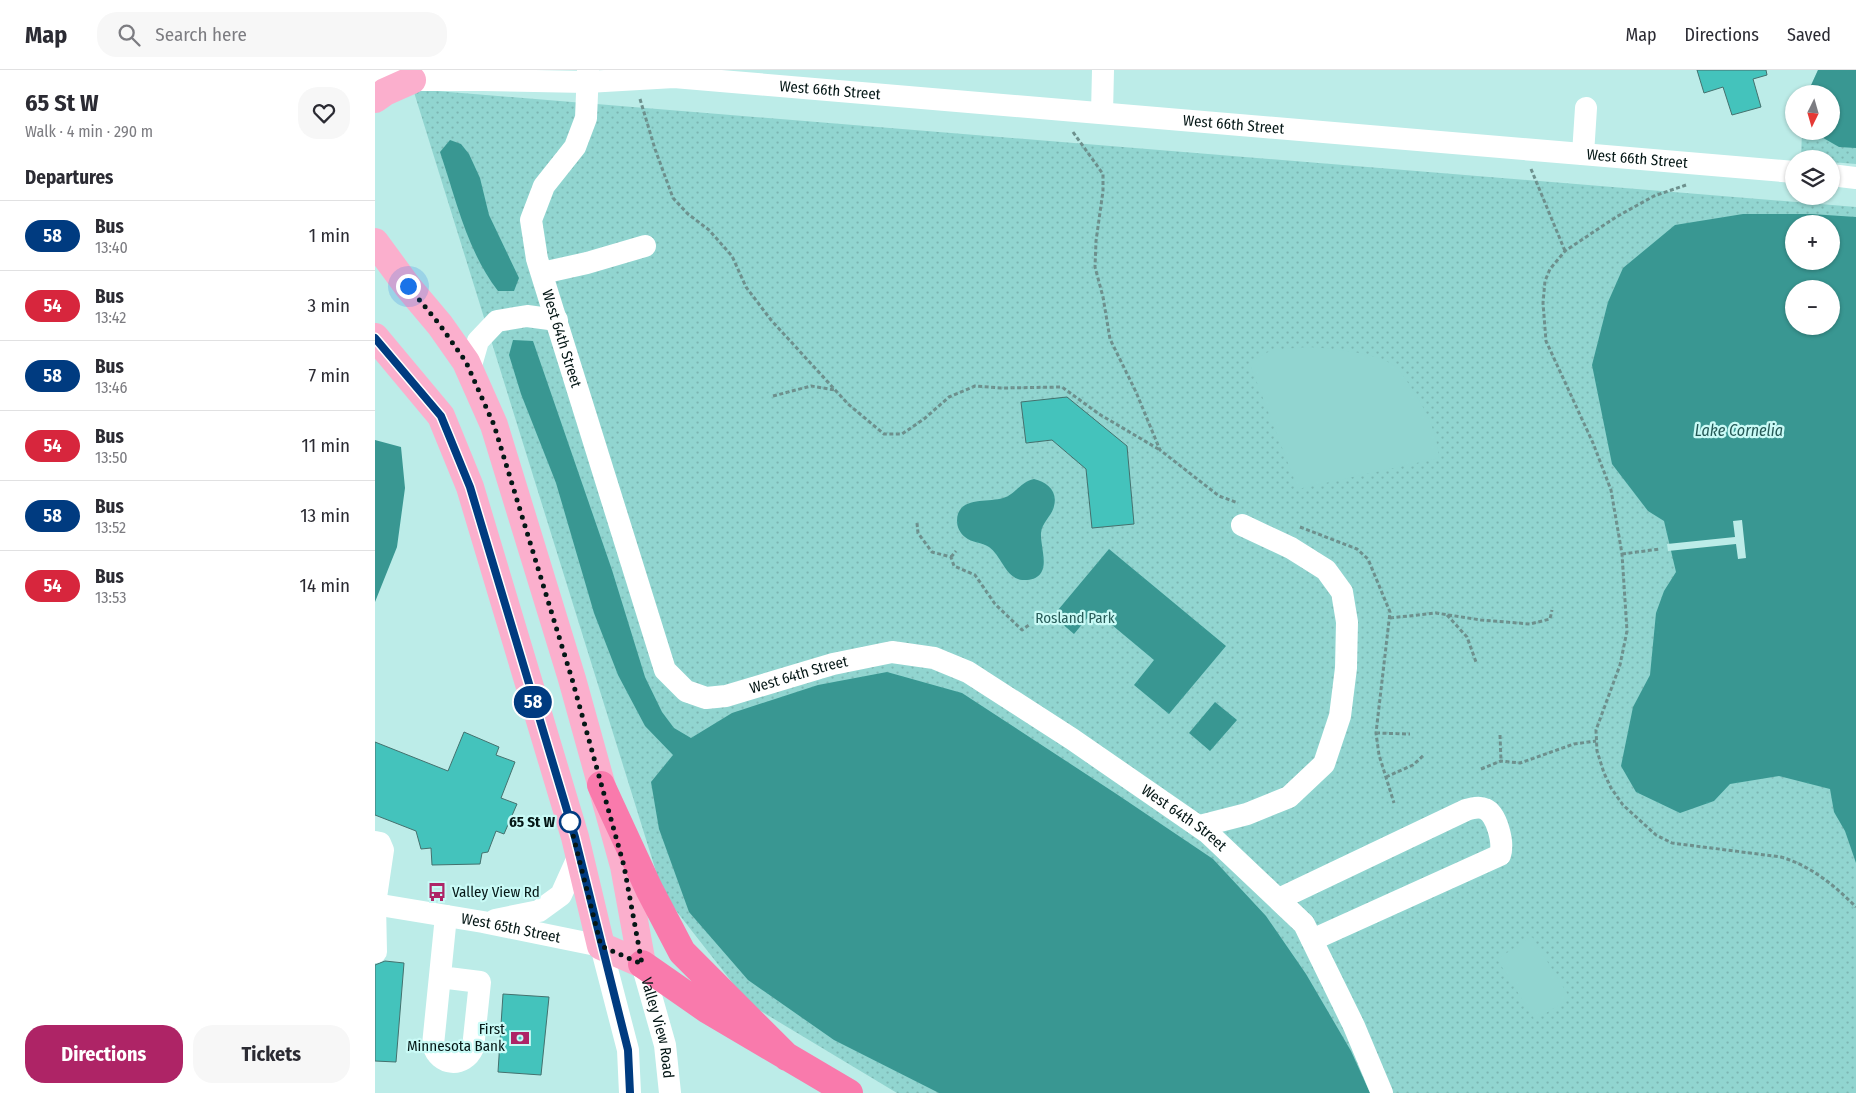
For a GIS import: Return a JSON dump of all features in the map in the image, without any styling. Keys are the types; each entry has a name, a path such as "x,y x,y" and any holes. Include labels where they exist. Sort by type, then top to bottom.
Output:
{"highway":[{"path":"601,785 649,890 681,952 787,1056"},
{"path":"642,964 707,1010 849,1093"}],"main road":[{"path":"375,99 385,92 412,80"},
{"name":"Valley View Road","path":"375,242 440,325 470,369 497,434 569,670 624,866 642,964"},
{"path":"375,338 441,416 470,487 579,855 601,946"},
{"name":"West 65th Street","path":"601,946 642,964"}],"street":[{"name":"West 66th Street","path":"642,70 674,77"},
{"path":"1102,113 1103,70"},
{"name":"West 66th Street","path":"375,76 412,80 483,80 588,76 674,77 1785,171"},
{"name":"West 64th Street","path":"588,76 586,118 575,147 544,186 531,220 537,259 665,670 686,691 706,698 726,696 833,664 892,652 934,658 968,672 1072,739 1200,826 1304,924 1354,1026 1382,1093"},
{"path":"1583,154 1586,108"},
{"path":"1840,176 1856,178"},
{"path":"542,273 645,246"},
{"path":"470,369 478,341 497,321 527,316 557,320"},
{"path":"1200,826 1247,814 1289,797 1324,764 1340,716 1346,668 1347,622 1342,592 1325,570 1243,515"},
{"path":"1279,900 1466,810 1478,807 1486,809 1493,816 1502,842 1500,855 1312,940"},
{"path":"375,842 380,843 383,850 375,904 375,927 381,953"},
{"path":"483,922 539,911 561,895 579,855"},
{"name":"West 65th Street","path":"375,904 483,922 601,946"},
{"path":"439,977 446,916"},
{"path":"601,946 628,1050 630,1093"},
{"name":"Valley View Road","path":"642,964 665,1045 670,1093"}],"path":[{"path":"639,93 655,149 673,198 688,214 709,230 732,256 746,287 771,320 848,404 884,434 902,434 924,419 949,397 975,386 1062,387 1099,414 1160,450 1243,515"},
{"path":"1068,125 1103,174 1095,267 1103,297 1110,339 1136,392 1160,450"},
{"path":"1530,164 1565,251"},
{"path":"1692,184 1654,196 1616,217 1565,251 1550,269 1545,281 1543,303 1546,341 1593,443 1611,490 1622,554 1627,631 1620,665 1596,730 1595,742 1604,773 1611,788 1623,805 1656,835 1672,843 1781,857 1795,861 1811,869 1829,882 1856,907"},
{"path":"773,396 811,386 835,390"},
{"path":"917,523 918,533 932,552 951,557"},
{"path":"1298,526 1357,549 1367,559 1390,612 1376,733 1379,755 1394,803"},
{"path":"1622,554 1660,549"},
{"path":"951,557 956,551"},
{"path":"951,557 954,566 975,575 995,604 1022,630 1029,625"},
{"path":"1390,618 1436,613 1481,620 1530,624 1550,619 1553,610"},
{"path":"1447,615 1467,637 1476,662"},
{"path":"1376,733 1410,734"},
{"path":"1500,736 1501,761"},
{"path":"1481,769 1501,761 1520,762 1550,754 1574,744 1595,742"},
{"path":"1386,777 1413,766 1424,755"}],"green space":[{"path":"1818,70 1856,70 1856,164 1840,163 1840,150 1801,150 1802,140 1840,140 1840,85 1811,85"},
{"name":"Rosland Park","path":"413,89 1785,201 1785,205 1856,207 1856,1093 897,1093 749,1004 663,894"},
{"path":"1309,347 1365,354 1387,361 1395,366 1401,372 1425,410 1436,438 1439,458 1298,489 1249,362 1272,350"},
{"path":"1532,937 1570,998 1535,1020 1497,959"}],"water":[{"path":"1818,70 1856,70 1856,148 1839,147 1827,140 1840,140 1840,85 1811,85"},
{"path":"450,140 461,144 469,154 480,178 489,215 519,278 514,291 498,291 487,275 470,242 440,152"},
{"name":"Lake Cornelia","path":"1743,214 1811,214 1826,215 1785,215 1785,270 1840,270 1840,216 1856,217 1856,863 1845,831 1834,812 1830,789 1779,776 1730,784 1714,801 1680,813 1636,792 1621,766 1633,707 1650,675 1656,613 1664,591 1676,572 1664,521 1648,511 1612,464 1592,365 1608,302 1623,268 1675,225"},
{"path":"513,340 533,341 612,570 645,677 662,712 674,728 691,738 732,713 818,685 887,672 962,693 1213,859 1266,916 1306,974 1351,1051 1370,1093 939,1093 834,1040 748,980 689,912 659,829 651,782 673,755 645,726 618,675 594,613 556,483 521,394 509,355"},
{"path":"375,440 401,447 405,488 397,547 375,602"},
{"path":"1034,479 1043,482 1050,488 1055,501 1053,510 1041,533 1043,568 1035,578 1020,580 1009,573 994,551 989,547 968,539 960,532 957,521 958,513 967,504 1003,498"},
{"path":"1109,549 1226,646 1169,714 1134,685 1154,660 1094,610 1074,634 1053,616"},
{"path":"1215,702 1237,720 1210,751 1189,733"}],"pier":[{"path":"1742,520 1746,558 1738,559 1736,544 1668,551 1667,544 1735,537 1733,521"}],"building":[{"path":"1697,70 1766,70 1767,75 1753,79 1761,107 1732,115 1723,87 1704,93"},
{"path":"1067,397 1127,446 1134,524 1092,528 1086,469 1052,440 1026,443 1021,402"},
{"path":"464,732 499,747 496,755 515,762 501,798 517,804 504,834 496,831 488,852 482,853 480,864 432,865 431,848 421,849 416,831 375,815 375,742 448,771"},
{"path":"385,961 404,963 396,1062 375,1061 375,965"},
{"path":"503,994 549,997 541,1075 498,1072"}],"bus line":[{"name":"58","path":"375,338 441,416 470,487 575,837 628,1050 630,1093"}],"place":[{"name":"65 St W","path":"570,822"},
{"name":"Valley View Rd","path":"437,892"},
{"name":"First Minnesota Bank","path":"520,1038"}],"route":[{"path":"408,286 440,325 466,362 494,425 572,679 624,866 642,964 601,946 569,819 570,822"}]}
